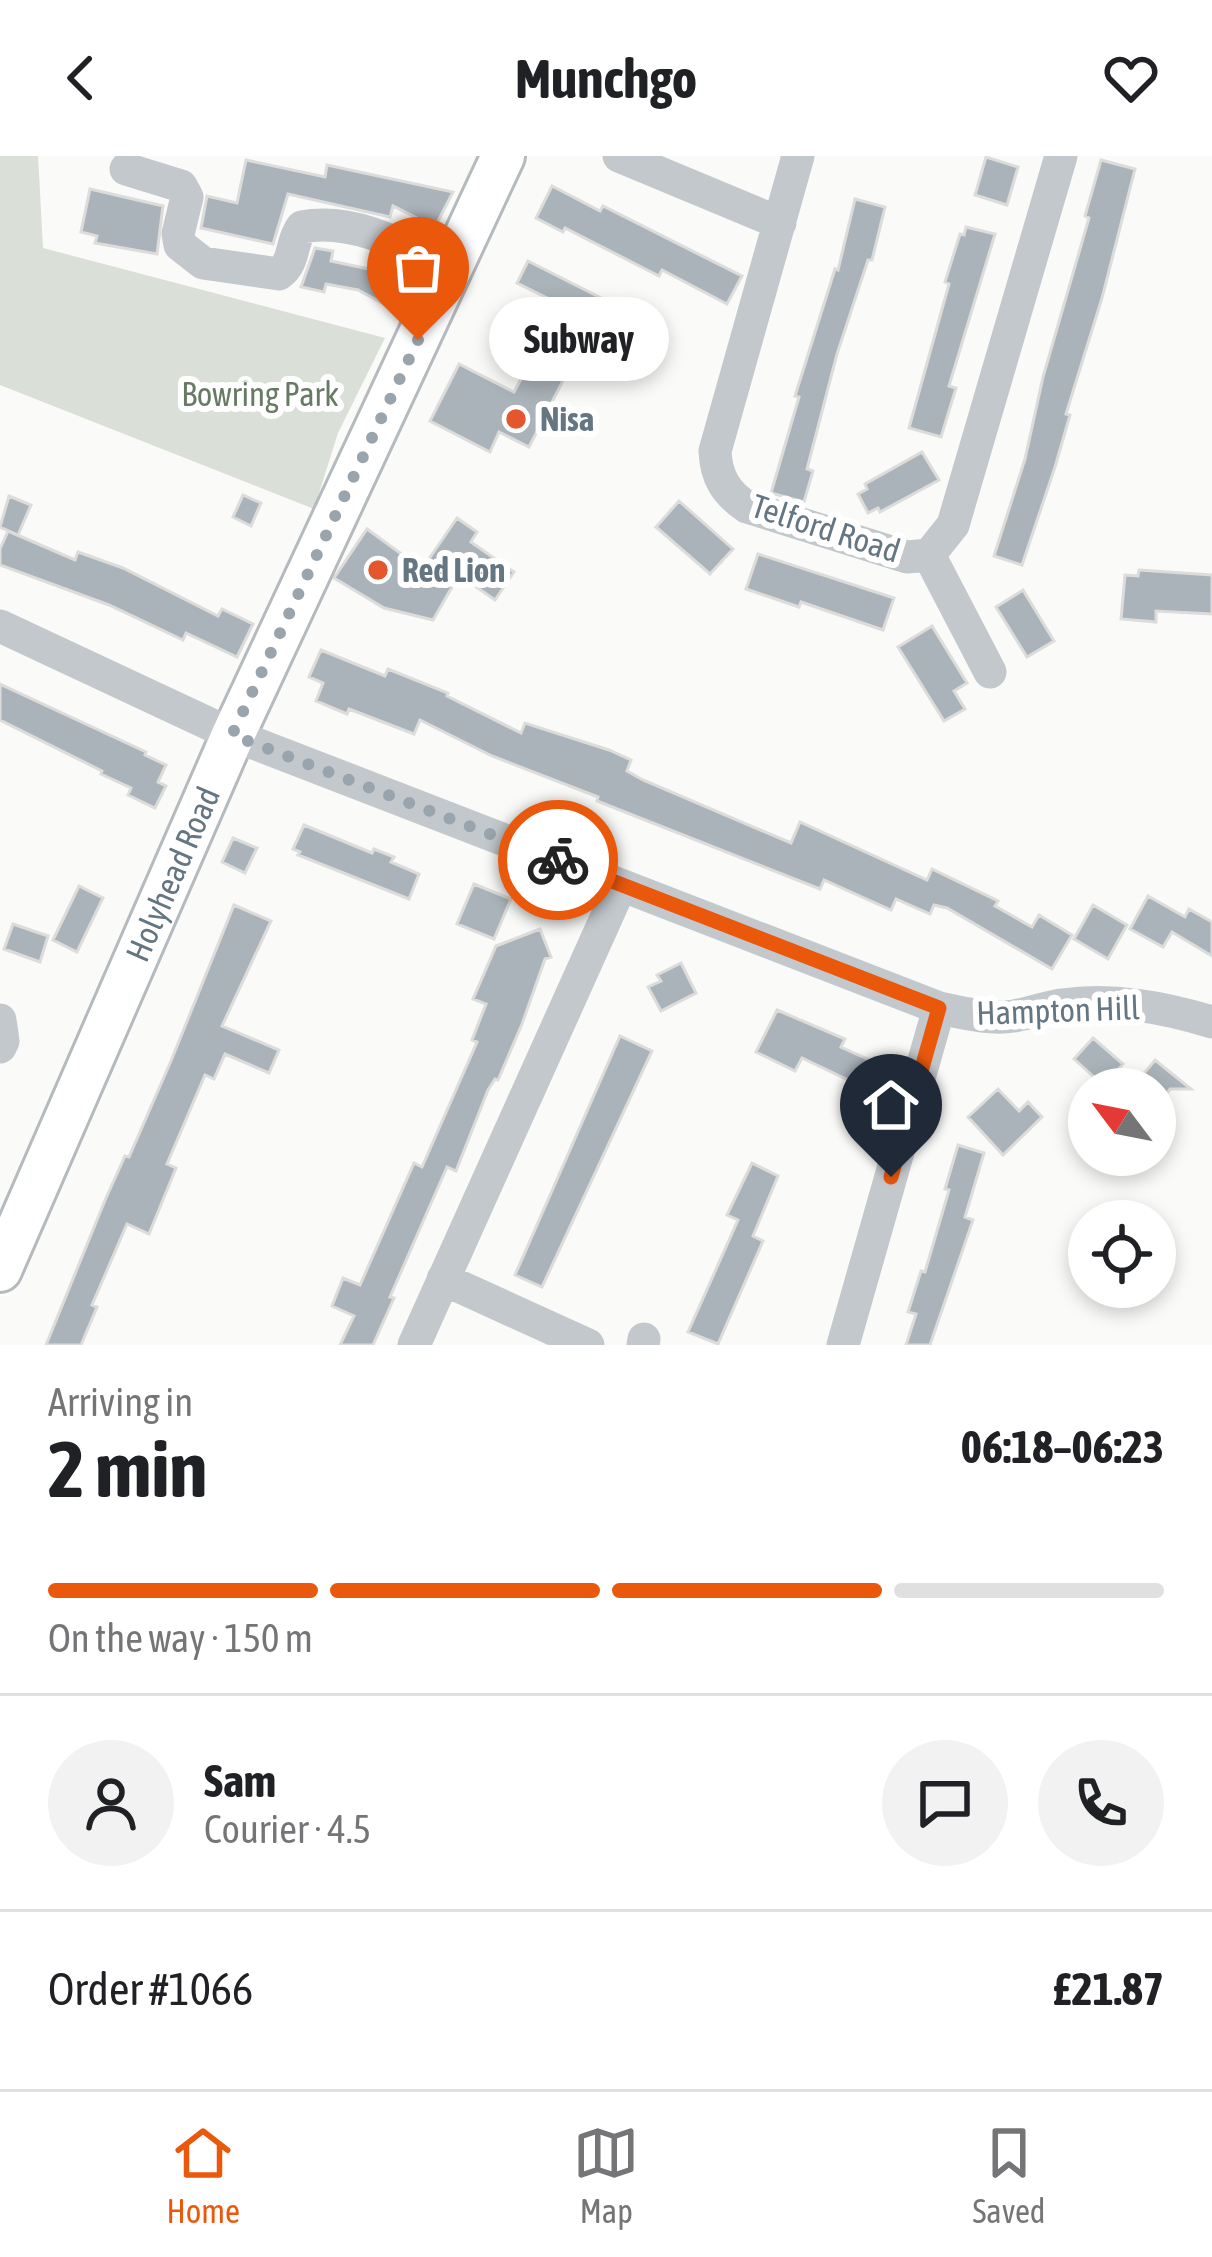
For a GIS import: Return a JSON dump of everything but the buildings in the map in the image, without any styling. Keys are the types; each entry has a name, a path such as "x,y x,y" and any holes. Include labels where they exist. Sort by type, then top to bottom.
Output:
{"main road":[{"name":"Holyhead Road","path":"0,1270 232,735 503,156"}],"street":[{"path":"619,156 780,223"},
{"name":"Telford Road","path":"798,156 715,451 721,481 747,507 907,557 929,555 953,525 1060,156"},
{"path":"126,169 181,186 187,197 180,245 203,263 279,274 292,258 297,234 302,227 313,225 375,234 451,269"},
{"path":"929,555 990,672"},
{"name":"Hampton Hill","path":"0,626 232,735 939,1008 1010,1017 1061,1005 1117,1002 1166,1008 1212,1022"},
{"path":"414,1345 621,885"},
{"path":"843,1345 939,1008"},
{"path":"0,1020 0,1048"},
{"path":"443,1279 589,1345"}],"green space":[{"name":"Bowring Park","path":"0,156 38,156 43,248 385,338 338,433 314,509 0,385"}],"way so far":[{"path":"418,340 232,735 558,860"}],"place":[{"name":"Subway","path":"418,340"},
{"name":"Nisa","path":"516,419"},
{"name":"Red Lion","path":"378,570"}],"route":[{"path":"558,860 939,1008 891,1177"}]}
